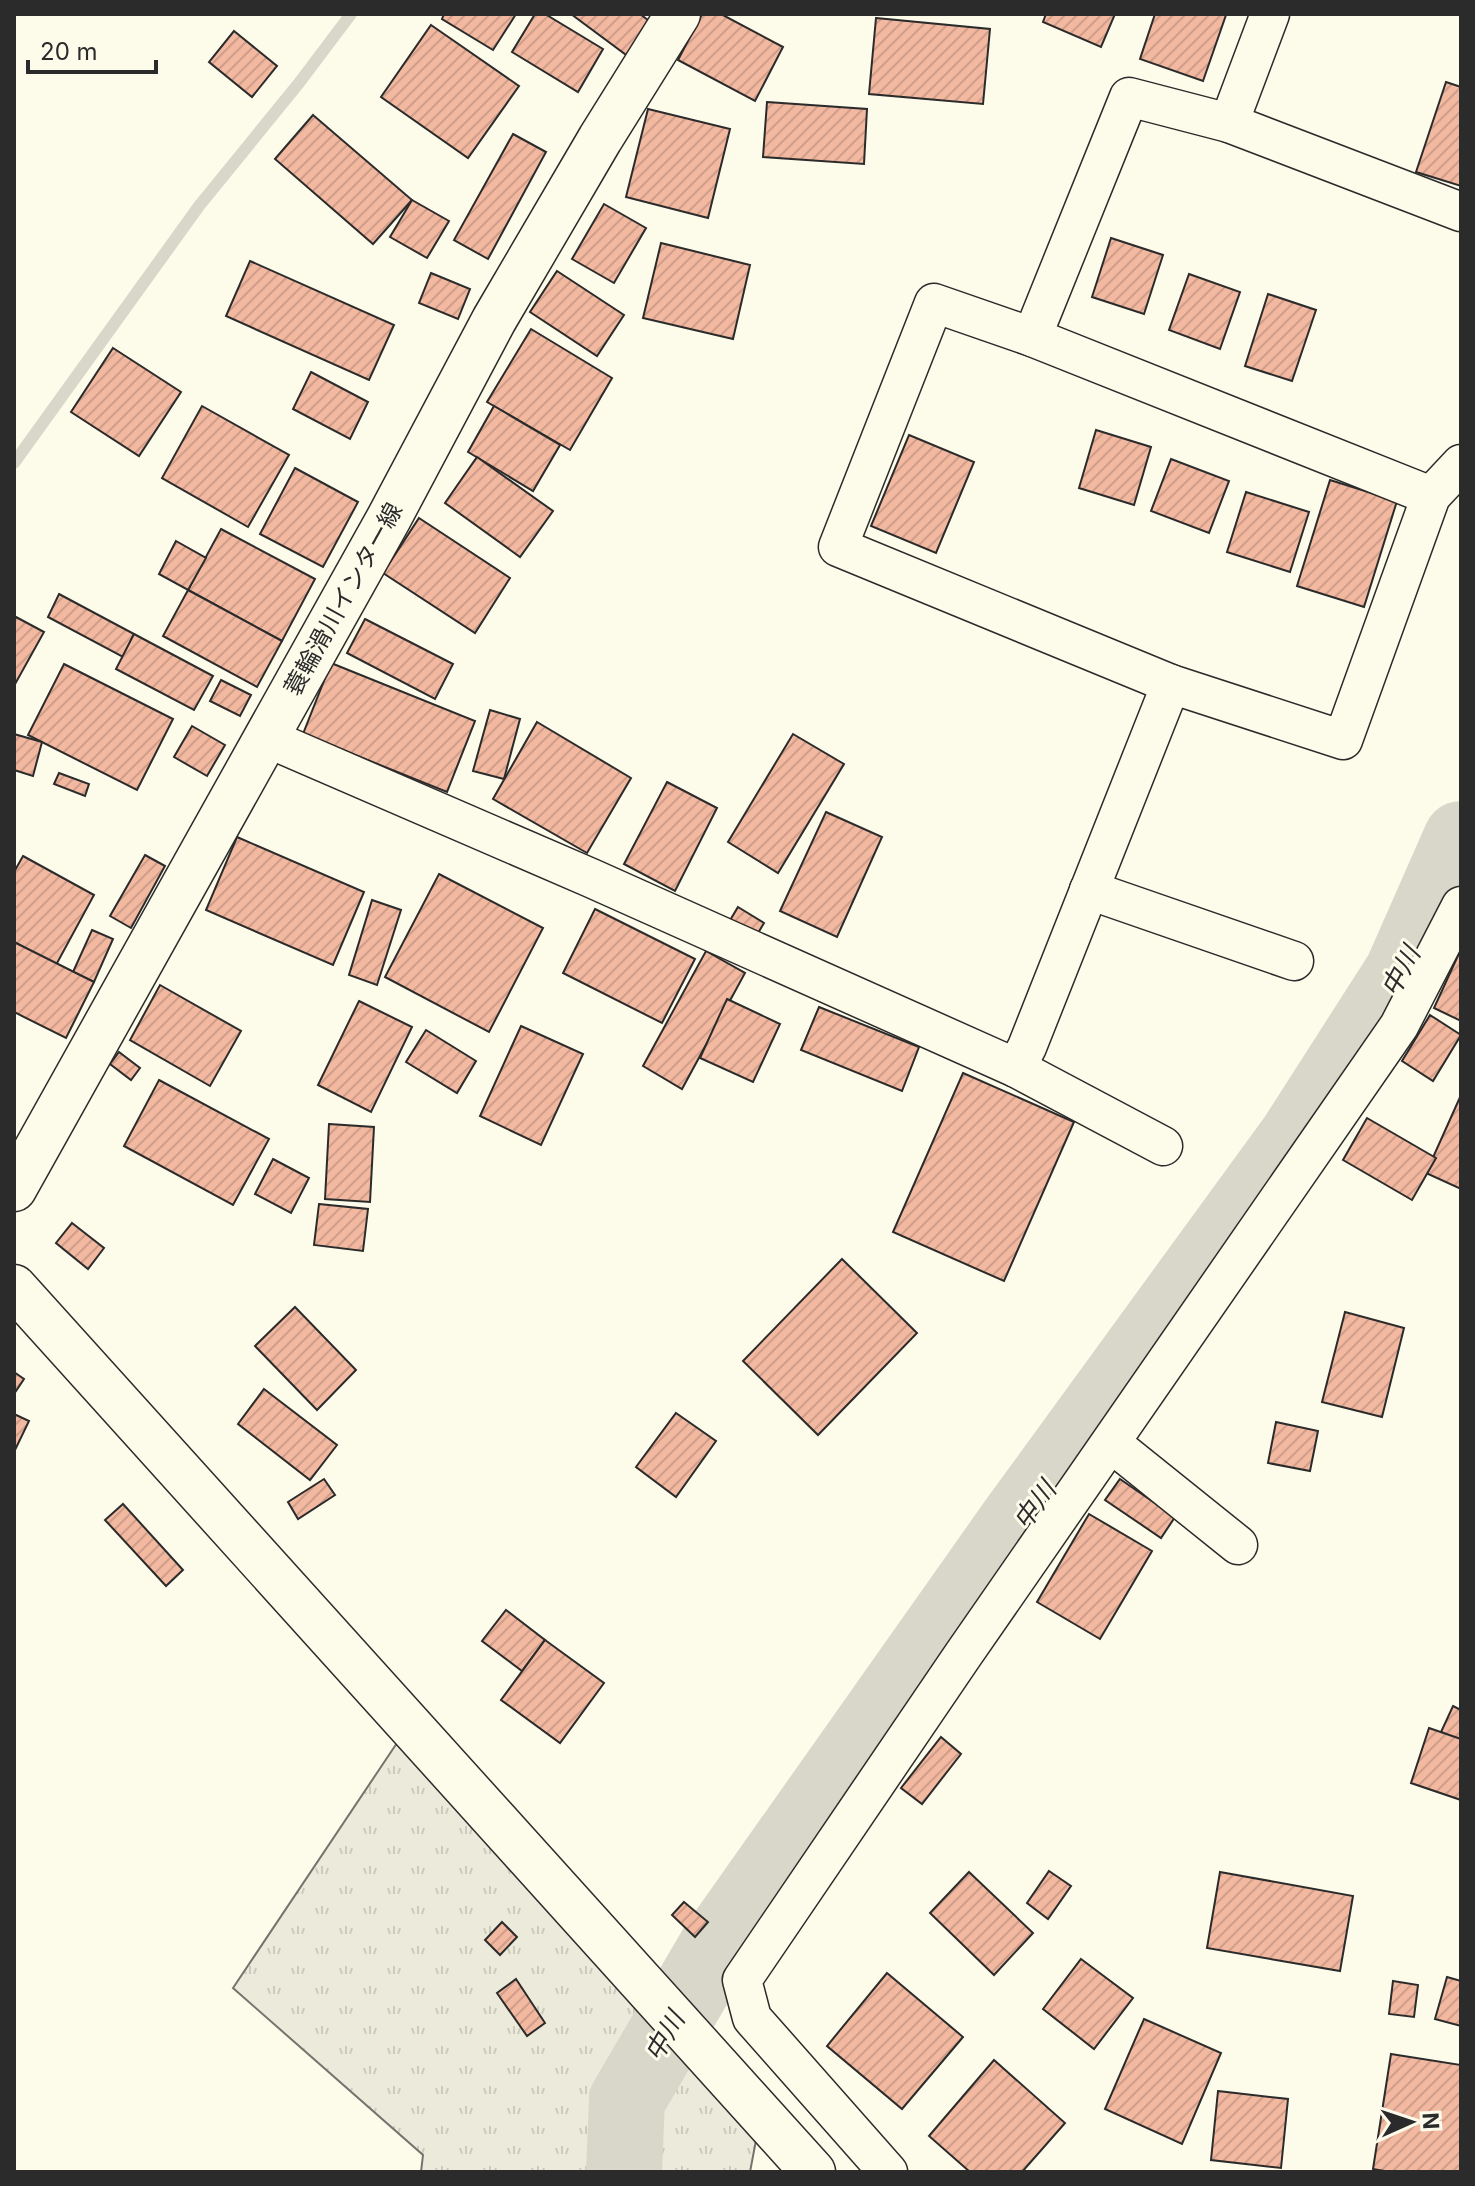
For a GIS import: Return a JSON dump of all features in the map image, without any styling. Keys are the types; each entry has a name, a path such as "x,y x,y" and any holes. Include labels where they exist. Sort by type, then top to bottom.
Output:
{"main road":[{"name":"蓑輪滑川インター線","path":"14,1189 389,518 494,320 600,139 678,14"},
{"path":"14,1287 813,2172"}],"street":[{"path":"1229,123 1270,14"},
{"path":"1032,337 1129,97 1229,123 1461,212"},
{"path":"1431,496 1032,337 934,303 838,547 1171,684 1343,740 1431,496 1461,464"},
{"path":"1016,1068 1171,684"},
{"path":"265,737 1016,1068 1163,1146"},
{"path":"1089,890 1294,961"},
{"path":"888,2172 752,2018 742,1980 1399,1026 1461,906"},
{"path":"1111,1443 1238,1545"}],"green space":[{"path":"409,1725 761,2114 750,2172 421,2172 423,2155 233,1988"}],"building":[{"path":"444,14 516,14 493,50 442,19"},
{"path":"535,14 545,14 603,49 578,92 512,52"},
{"path":"571,14 640,14 657,27 633,60"},
{"path":"702,14 721,14 783,47 755,101 678,60"},
{"path":"1046,14 1115,14 1101,47 1043,22"},
{"path":"1155,14 1226,15 1203,81 1140,59"},
{"path":"876,18 990,29 983,104 869,94"},
{"path":"431,25 519,86 468,158 381,97"},
{"path":"234,31 277,66 252,97 209,62"},
{"path":"1446,82 1461,87 1461,186 1416,172"},
{"path":"767,102 867,109 864,164 763,157"},
{"path":"648,109 730,129 708,218 626,197"},
{"path":"313,115 412,200 373,244 275,159"},
{"path":"513,134 546,152 488,259 454,240"},
{"path":"412,200 449,221 427,258 390,237"},
{"path":"604,204 646,228 614,283 572,259"},
{"path":"1111,238 1163,255 1144,314 1092,297"},
{"path":"661,243 750,265 733,339 643,318"},
{"path":"250,261 394,325 369,380 226,316"},
{"path":"557,271 624,315 597,356 530,312"},
{"path":"431,273 470,289 458,319 419,303"},
{"path":"1189,274 1240,292 1220,349 1169,330"},
{"path":"1268,294 1316,310 1292,381 1245,366"},
{"path":"531,329 612,378 570,450 487,402"},
{"path":"113,348 181,392 139,456 71,412"},
{"path":"311,372 368,402 350,439 293,409"},
{"path":"202,406 289,455 248,527 162,478"},
{"path":"494,406 560,445 533,491 468,452"},
{"path":"1096,430 1151,447 1134,505 1079,488"},
{"path":"909,435 974,462 936,553 871,526"},
{"path":"477,457 553,511 520,557 445,503"},
{"path":"1171,459 1229,481 1209,533 1151,511"},
{"path":"295,468 358,502 323,567 260,534"},
{"path":"1330,480 1397,501 1364,607 1297,586"},
{"path":"1246,492 1309,512 1290,572 1227,552"},
{"path":"419,518 510,578 475,633 383,573"},
{"path":"221,529 315,579 282,641 188,590"},
{"path":"176,541 206,558 188,590 159,574"},
{"path":"188,590 282,641 257,687 163,636"},
{"path":"59,594 134,634 123,657 48,617"},
{"path":"16,617 44,632 14,686 14,621"},
{"path":"365,619 453,664 435,699 347,653"},
{"path":"134,634 213,676 194,710 116,669"},
{"path":"331,663 475,721 447,792 303,734"},
{"path":"64,664 173,719 137,790 28,735"},
{"path":"221,680 251,695 240,716 210,701"},
{"path":"490,710 520,719 504,779 473,771"},
{"path":"537,722 631,778 587,853 493,799"},
{"path":"192,726 225,745 207,776 174,757"},
{"path":"14,734 42,742 33,776 14,770"},
{"path":"793,734 844,764 778,873 728,842"},
{"path":"59,773 89,784 85,796 54,784"},
{"path":"667,782 717,808 675,891 624,864"},
{"path":"826,812 882,837 837,937 780,911"},
{"path":"237,837 364,892 333,965 206,910"},
{"path":"145,855 165,866 131,928 110,916"},
{"path":"23,856 94,895 56,965 14,942 14,872"},
{"path":"439,874 543,928 489,1032 385,977"},
{"path":"372,900 401,910 377,985 349,975"},
{"path":"738,907 764,923 755,938 729,922"},
{"path":"595,909 695,959 662,1023 563,973"},
{"path":"92,930 113,939 94,982 73,972"},
{"path":"14,942 94,982 66,1038 14,1012"},
{"path":"1461,949 1461,1021 1434,1008"},
{"path":"706,951 745,973 682,1089 643,1066"},
{"path":"160,985 241,1031 210,1086 130,1040"},
{"path":"727,999 780,1024 753,1082 700,1058"},
{"path":"359,1001 412,1027 371,1112 318,1085"},
{"path":"819,1007 919,1047 902,1091 801,1050"},
{"path":"1430,1015 1461,1035 1433,1081 1402,1061"},
{"path":"521,1026 583,1054 541,1145 480,1116"},
{"path":"426,1030 476,1061 457,1093 406,1062"},
{"path":"119,1052 140,1068 131,1080 110,1064"},
{"path":"963,1073 1074,1122 1004,1281 893,1232"},
{"path":"159,1080 269,1139 233,1205 124,1146"},
{"path":"1461,1095 1461,1189 1426,1173"},
{"path":"1367,1118 1436,1158 1412,1200 1343,1160"},
{"path":"329,1124 374,1127 370,1202 325,1199"},
{"path":"273,1159 309,1178 291,1213 255,1194"},
{"path":"319,1204 368,1209 363,1251 314,1245"},
{"path":"72,1223 104,1248 88,1269 56,1243"},
{"path":"842,1259 917,1333 818,1435 743,1361"},
{"path":"295,1307 356,1370 317,1410 255,1346"},
{"path":"1345,1312 1404,1328 1382,1417 1322,1402"},
{"path":"14,1372 24,1379 14,1394"},
{"path":"264,1389 337,1445 310,1480 238,1424"},
{"path":"676,1413 716,1441 676,1497 636,1467"},
{"path":"14,1414 29,1421 14,1452"},
{"path":"1276,1422 1318,1431 1310,1471 1268,1463"},
{"path":"324,1479 335,1495 298,1519 288,1502"},
{"path":"1120,1479 1175,1517 1161,1538 1105,1500"},
{"path":"123,1504 183,1570 166,1586 105,1520"},
{"path":"1089,1514 1152,1551 1100,1639 1037,1602"},
{"path":"506,1610 545,1640 522,1671 482,1641"},
{"path":"545,1640 604,1683 560,1743 501,1700"},
{"path":"1453,1706 1461,1710 1461,1742 1441,1732"},
{"path":"1429,1728 1461,1739 1461,1800 1411,1783"},
{"path":"941,1737 961,1754 922,1804 901,1788"},
{"path":"1049,1871 1071,1886 1048,1919 1027,1903"},
{"path":"969,1872 1033,1933 994,1975 930,1913"},
{"path":"1220,1872 1353,1896 1340,1971 1207,1948"},
{"path":"684,1902 708,1922 695,1937 672,1915"},
{"path":"502,1922 517,1937 500,1955 485,1940"},
{"path":"1081,1959 1133,1998 1094,2049 1043,2009"},
{"path":"887,1973 963,2037 902,2109 827,2046"},
{"path":"1447,1977 1461,1981 1461,2026 1435,2019"},
{"path":"516,1979 545,2023 527,2036 497,1993"},
{"path":"1393,1981 1418,1985 1414,2017 1389,2014"},
{"path":"1144,2019 1221,2053 1182,2144 1105,2109"},
{"path":"1391,2054 1461,2065 1461,2172 1390,2172 1373,2169"},
{"path":"994,2060 1065,2123 1022,2172 970,2172 929,2136"},
{"path":"1218,2091 1288,2099 1281,2168 1211,2160"}],"waterway":[{"path":"14,463 199,206 351,14"},
{"name":"中川","path":"624,2172 627,2100 716,1948 1016,1523 1297,1137 1402,973 1461,839"}]}
